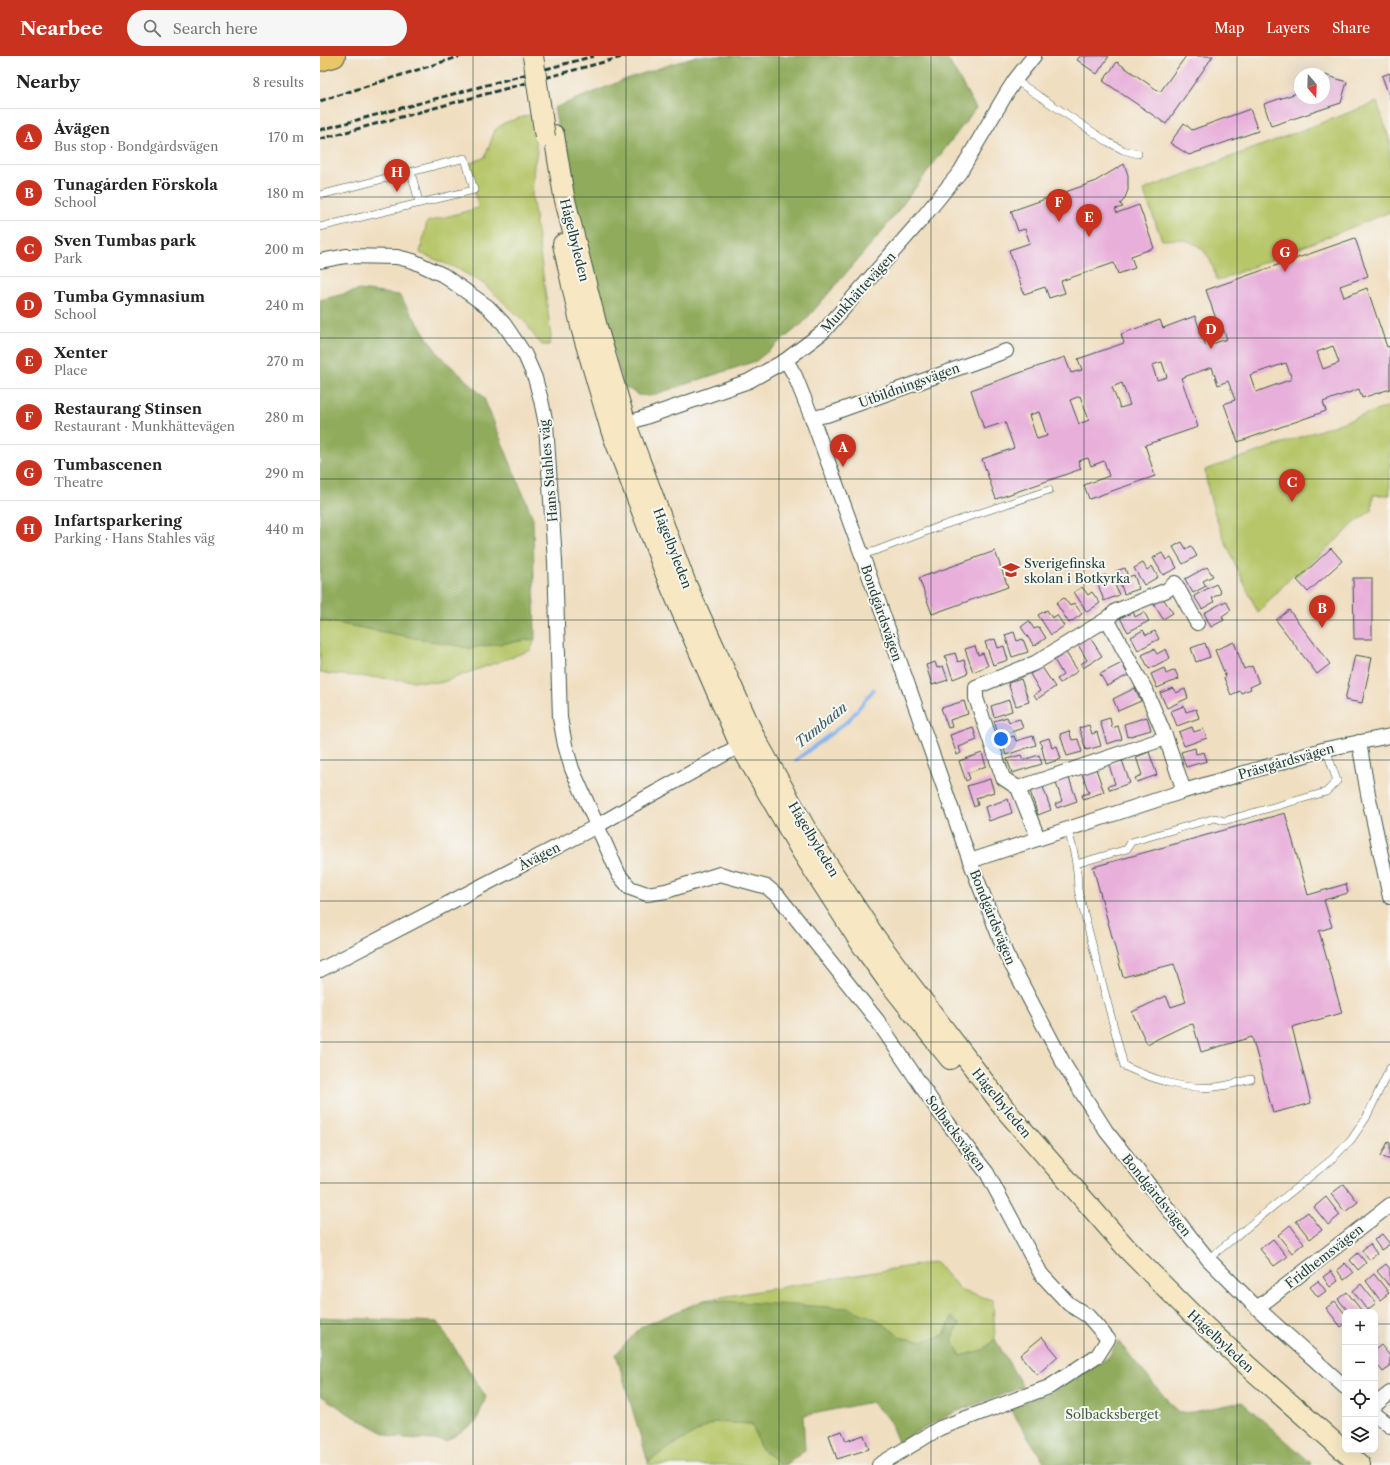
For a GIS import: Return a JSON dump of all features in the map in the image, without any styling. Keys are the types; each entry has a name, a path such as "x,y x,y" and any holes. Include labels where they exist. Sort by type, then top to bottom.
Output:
{"main road":[{"path":"320,60 334,56"},
{"name":"Hågelbyleden","path":"533,56 550,136 597,327 619,427 668,580 802,852 864,948 887,980 1000,1121 1122,1259 1179,1318 1240,1376 1342,1465"},
{"name":"Hågelbyleden","path":"541,56 550,136"},
{"name":"Hågelbyleden","path":"748,741 875,937 1008,1113 1134,1257 1250,1368 1360,1465"}],"street":[{"name":"Munkhättevägen","path":"619,427 749,381 786,360 824,332 920,221 960,172 1015,80 1034,56"},
{"name":"Hans Stahles väg","path":"320,259 346,256 397,258 413,261 443,275 488,307 504,324 525,355 535,378 542,400 546,424 555,561 560,718 565,745 572,769 597,826"},
{"name":"Utbildningsvägen","path":"812,418 826,415 1006,351"},
{"name":"Bondgårdsvägen","path":"786,360 795,376 812,418 970,861 1006,954 1064,1066 1106,1131 1208,1259 1258,1308 1342,1384"},
{"path":"1038,838 1018,788 1003,778 976,698 976,687 1035,662 1107,619 1116,611 1167,590 1175,583 1197,623"},
{"path":"1107,619 1146,691 1166,738 1184,791"},
{"name":"Prästgårdsvägen","path":"970,861 1067,828 1184,791 1326,749 1390,736"},
{"path":"1018,788 1166,738"},
{"name":"Åvägen","path":"320,970 597,826 626,808 748,741"},
{"path":"1359,742 1368,794 1390,897"},
{"name":"Solbacksvägen","path":"597,826 619,875 630,888 647,894 720,874 767,887 779,898 877,1020 937,1109 987,1173 1042,1274 1069,1304 1088,1316 1108,1339 1098,1355 1049,1387 940,1428 879,1465"},
{"name":"Fridhemsvägen","path":"1258,1308 1390,1205"},
{"path":"1378,1403 1390,1393"},
{"path":"1378,1416 1390,1426"}],"lane":[{"path":"1015,80 1108,142 1123,150 1138,154"},
{"path":"320,195 465,158 474,190 320,227"},
{"path":"411,172 419,202"},
{"path":"862,555 1049,490"},
{"path":"1076,864 1127,849 1131,842 1215,818 1224,821 1326,792 1337,781 1326,749"},
{"path":"1067,828 1074,850 1078,890 1124,1066 1143,1075 1171,1084 1193,1088 1216,1087 1251,1079"},
{"path":"1208,1259 1332,1159 1346,1144 1366,1118 1390,1068"}],"green space":[{"path":"696,56 946,56 976,108 884,229 803,323 756,361 650,396 638,395 624,386 581,240 554,108 629,78"},
{"path":"1377,102 1390,141 1390,212 1217,281 1211,262 1205,252 1195,244 1179,239 1162,240 1143,190"},
{"path":"532,114 537,152 534,165 532,195 551,337 549,345 542,345 526,323 484,284 456,268 420,253 427,222 478,208 469,164 485,157 495,130 504,123"},
{"path":"359,290 399,295 439,355 483,396 533,518 535,639 469,648 320,620 320,300"},
{"path":"1390,406 1390,495 1373,495 1372,510 1356,522 1296,577 1295,573 1258,613 1219,525 1208,488 1205,470"},
{"path":"320,620 469,648 535,639 531,650 440,683 320,673"},
{"path":"935,1262 962,1291 993,1300 995,1339 983,1350 961,1356 952,1340 959,1324 952,1318 944,1335 924,1341 902,1338 876,1319 704,1300"},
{"path":"704,1300 848,1308 876,1319 902,1338 924,1341 944,1335 952,1317 959,1324 952,1340 961,1356 983,1350 995,1339 1023,1387 955,1412 898,1442 888,1418 871,1402 803,1416 805,1450 786,1465 780,1465 760,1447 752,1424 714,1422 668,1448 648,1462 616,1354 641,1327"},
{"path":"320,1317 438,1322 486,1397 476,1422 446,1441 392,1437 349,1414 320,1395"},
{"name":"Solbacksberget","path":"1118,1341 1178,1413 1192,1412 1242,1402 1310,1462 1311,1465 1046,1465 1009,1407 1048,1394 1108,1358"},
{"path":"714,1422 752,1424 760,1447 780,1465 648,1465 648,1462 668,1448"}],"building":[{"path":"1080,56 1109,56 1097,74 1077,60"},
{"path":"1186,56 1213,56 1166,124 1103,81 1117,62 1160,92"},
{"path":"1390,73 1390,99 1382,76"},
{"path":"1330,77 1347,82 1341,103 1271,126 1264,104 1294,94 1294,104 1330,104"},
{"path":"1250,109 1258,131 1189,155 1170,143 1184,123 1192,130"},
{"path":"1124,164 1128,175 1128,190 1124,200 1120,204 1123,207 1115,209 1117,213 1139,205 1154,248 1131,256 1135,268 1118,274 1114,263 1061,281 1065,293 1049,298 1045,287 1024,294 1009,250 1030,243 1025,229 1018,231 1011,211 1094,182"},
{"path":"1355,238 1368,276 1340,286 1344,297 1367,288 1387,347 1390,346 1390,389 1362,398 1359,389 1323,402 1326,411 1238,442 1224,404 1235,400 1228,381 1218,385 1212,367 1181,378 1198,427 1145,445 1155,476 1089,499 1084,485 1109,476 1104,461 1091,466 1088,458 1078,461 1081,469 996,499 982,459 1014,448 1005,422 984,429 971,390 1065,357 1071,373 1082,370 1078,359 1124,343 1121,334 1160,320 1163,328 1195,316 1206,346 1227,339 1220,321 1217,322 1206,290","holes":["1333,346 1339,363 1323,369 1317,352","1162,362 1167,377 1157,380 1152,365","1286,363 1292,379 1256,392 1250,375","1122,383 1130,405 1120,408 1112,387","1080,396 1089,420 1079,424 1070,400","1039,412 1047,436 1037,439 1029,415"]},
{"path":"1182,542 1186,549 1191,546 1197,556 1183,564 1173,547"},
{"path":"1331,548 1342,561 1308,592 1297,580"},
{"path":"995,551 1008,587 932,614 919,578"},
{"path":"1162,553 1166,560 1171,557 1177,568 1163,575 1153,558"},
{"path":"1143,563 1147,570 1152,566 1158,577 1144,585 1134,568"},
{"path":"1207,567 1213,576 1203,581 1206,586 1193,593 1185,579"},
{"path":"1125,568 1128,577 1134,575 1139,589 1124,594 1116,571"},
{"path":"1106,575 1109,584 1114,582 1119,595 1104,601 1096,578"},
{"path":"1353,578 1372,578 1372,639 1354,639"},
{"path":"1216,584 1221,593 1212,598 1214,602 1202,609 1194,596"},
{"path":"1082,587 1088,595 1092,592 1100,603 1087,612 1074,592"},
{"path":"1162,597 1173,613 1163,619 1153,603"},
{"path":"1064,598 1070,606 1074,603 1082,614 1069,623 1056,603"},
{"path":"1226,601 1231,610 1222,616 1224,620 1211,627 1204,613"},
{"path":"1047,610 1052,618 1057,615 1064,626 1051,635 1038,615"},
{"path":"1289,610 1330,664 1317,674 1276,620"},
{"path":"1133,611 1135,617 1144,612 1149,621 1128,632 1120,618"},
{"path":"1029,621 1034,629 1039,627 1046,638 1034,646 1021,627"},
{"path":"1143,630 1146,635 1155,631 1159,639 1138,650 1131,637"},
{"path":"1014,632 1017,641 1023,639 1028,652 1012,657 1005,635"},
{"path":"1089,636 1102,656 1083,668 1081,664 1087,660 1077,643"},
{"path":"995,639 998,648 1004,646 1008,660 993,665 985,642"},
{"path":"1234,642 1244,669 1252,666 1259,683 1250,687 1251,689 1241,693 1240,691 1231,695 1224,678 1226,677 1215,650"},
{"path":"1205,643 1210,657 1196,662 1191,648"},
{"path":"975,646 978,655 983,653 988,666 973,672 965,649"},
{"path":"1154,649 1157,654 1166,649 1170,658 1149,669 1142,655"},
{"path":"1065,651 1078,671 1060,683 1057,679 1063,675 1053,658"},
{"path":"955,653 958,662 964,660 968,673 953,679 945,656"},
{"path":"1355,655 1372,658 1362,703 1345,700"},
{"path":"935,662 937,668 943,666 948,680 932,685 926,665"},
{"path":"1122,663 1128,675 1107,686 1100,674"},
{"path":"1042,667 1055,687 1037,699 1034,695 1040,691 1030,674"},
{"path":"1164,668 1166,674 1175,670 1179,679 1157,688 1151,674"},
{"path":"1021,679 1029,702 1016,706 1008,683"},
{"path":"1135,688 1141,701 1118,711 1113,699"},
{"path":"1173,688 1176,693 1185,689 1188,698 1167,708 1160,693"},
{"path":"1009,700 1012,711 994,717 991,706"},
{"path":"964,701 968,714 950,720 952,727 948,728 941,708"},
{"path":"1184,706 1186,712 1196,709 1199,718 1177,726 1171,711"},
{"path":"1007,717 1009,722 1020,719 1023,728 999,736 994,721"},
{"path":"1147,717 1151,730 1127,737 1124,724"},
{"path":"1110,718 1112,728 1118,726 1122,739 1107,744 1100,721"},
{"path":"1089,725 1092,734 1097,732 1101,746 1086,750 1079,728"},
{"path":"973,727 977,740 959,747 961,753 957,755 950,735"},
{"path":"1192,727 1194,732 1203,729 1207,738 1184,746 1179,732"},
{"path":"1069,731 1072,740 1078,739 1082,752 1067,756 1060,734"},
{"path":"1014,736 1016,741 1033,736 1036,745 1006,755 1001,740"},
{"path":"1049,738 1052,748 1057,746 1061,759 1046,764 1040,741"},
{"path":"1195,748 1196,754 1204,752 1207,761 1186,767 1181,752"},
{"path":"1149,752 1157,775 1137,782 1135,778 1142,775 1136,757"},
{"path":"982,753 986,766 968,773 970,779 966,781 959,761"},
{"path":"1021,755 1023,760 1039,755 1042,764 1012,773 1007,759"},
{"path":"1122,760 1130,783 1110,790 1108,786 1115,784 1109,765"},
{"path":"1096,769 1104,792 1083,799 1082,795 1089,793 1082,774"},
{"path":"1069,778 1077,801 1057,808 1055,804 1062,801 1056,783"},
{"path":"990,779 994,792 976,798 978,805 974,807 967,786"},
{"path":"1043,787 1051,810 1038,815 1030,791"},
{"path":"1008,799 1012,813 989,821 985,807"},
{"path":"1285,813 1308,895 1346,884 1348,893 1324,900 1332,927 1319,931 1342,1013 1292,1027 1311,1103 1273,1113 1252,1037 1201,1052 1193,1024 1184,1026 1147,1044 1132,1012 1166,996 1171,1007 1186,1002 1174,964 1123,977 1093,867"},
{"path":"1388,1142 1390,1143 1390,1160 1381,1156"},
{"path":"1344,1184 1358,1202 1345,1212 1331,1194"},
{"path":"1326,1197 1340,1215 1328,1225 1314,1207"},
{"path":"1308,1212 1322,1230 1310,1239 1296,1221"},
{"path":"1290,1225 1304,1243 1292,1253 1278,1235"},
{"path":"1382,1234 1390,1244 1381,1250 1374,1240"},
{"path":"1273,1239 1287,1257 1274,1266 1260,1249"},
{"path":"1370,1244 1377,1254 1369,1260 1362,1250"},
{"path":"1358,1253 1366,1263 1358,1270 1350,1260"},
{"path":"1345,1263 1353,1273 1344,1280 1337,1270"},
{"path":"1386,1264 1390,1269 1390,1287 1377,1271"},
{"path":"1331,1271 1338,1281 1330,1287 1323,1277"},
{"path":"1374,1274 1389,1293 1380,1300 1366,1281"},
{"path":"1318,1281 1326,1291 1318,1297 1310,1287"},
{"path":"1361,1284 1376,1303 1366,1309 1353,1291"},
{"path":"1347,1292 1360,1309 1346,1309 1338,1299"},
{"path":"1335,1301 1342,1310 1342,1326 1341,1327 1326,1308"},
{"path":"1042,1337 1058,1356 1037,1375 1020,1355"},
{"path":"1381,1345 1390,1356 1390,1367 1383,1372 1378,1366 1378,1348"},
{"path":"842,1431 846,1441 864,1435 869,1449 837,1459 829,1435"}],"waterway":[{"name":"Tumbaån","path":"796,760 849,720 874,689"}],"railway":[{"path":"320,101 461,56"},
{"path":"320,130 594,56"},
{"path":"320,139 626,56"}],"place":[{"name":"Infartsparkering","path":"397,192"},
{"name":"Restaurang Stinsen","path":"1059,222"},
{"name":"Xenter","path":"1089,237"},
{"name":"Tumbascenen","path":"1285,272"},
{"name":"Tumba Gymnasium","path":"1211,349"},
{"name":"Åvägen","path":"843,467"},
{"name":"Sven Tumbas park","path":"1292,502"},
{"name":"Sverigefinska skolan i Botkyrka","path":"1011,570"},
{"name":"Tunagården Förskola","path":"1322,628"}]}
